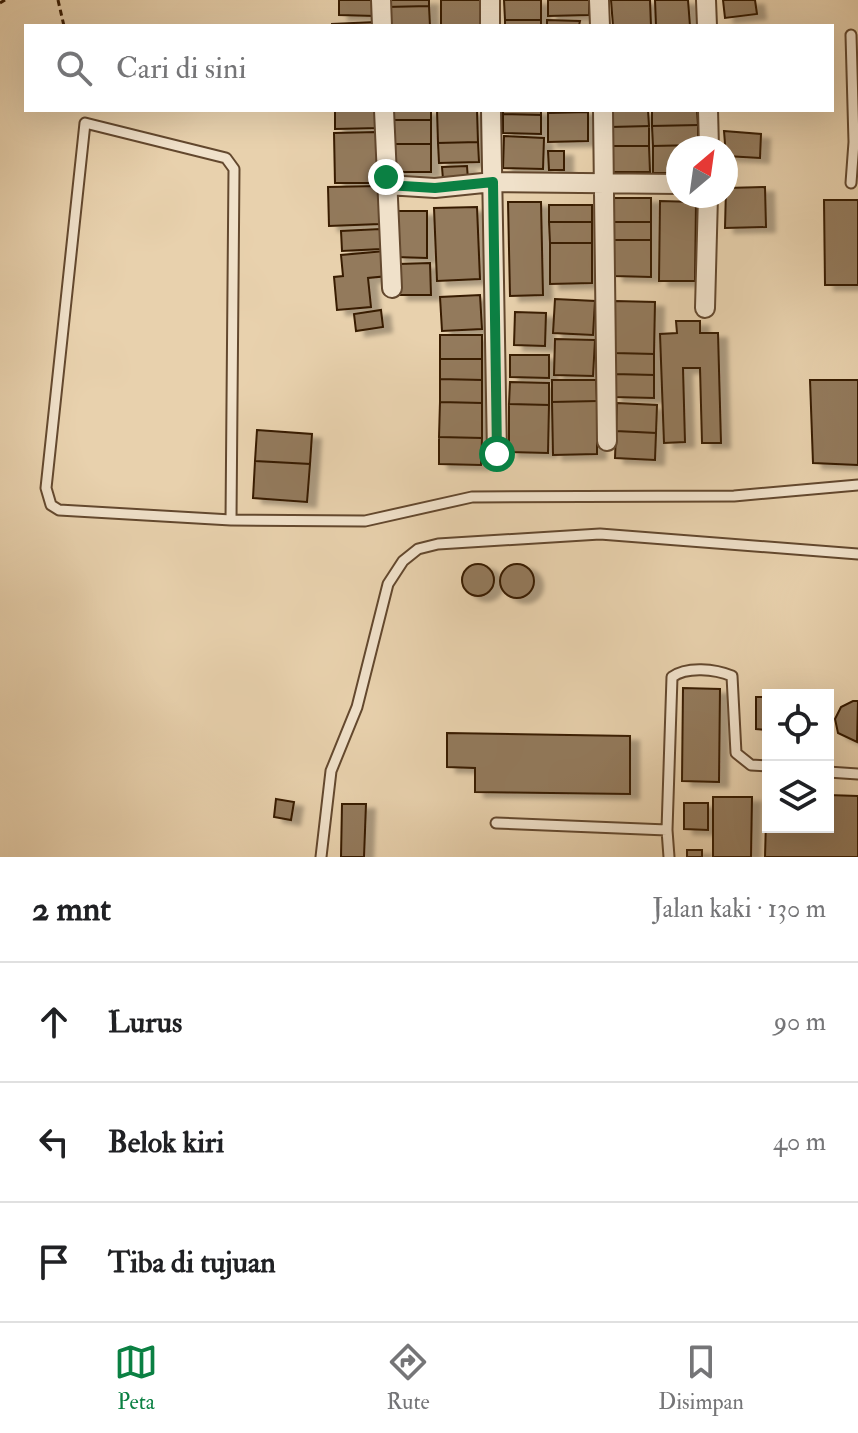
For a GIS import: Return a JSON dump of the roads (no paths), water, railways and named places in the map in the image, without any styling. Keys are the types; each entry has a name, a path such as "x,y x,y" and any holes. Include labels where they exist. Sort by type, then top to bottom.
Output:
{"street":[{"path":"381,0 382,24"},
{"path":"490,0 490,24"},
{"path":"599,0 600,24"},
{"path":"706,0 707,24"},
{"path":"384,112 392,288"},
{"path":"491,112 497,454"},
{"path":"603,112 607,441"},
{"path":"708,112 709,136"},
{"path":"387,185 435,188 493,182 605,186 666,184"},
{"path":"705,308 708,208"}],"lane":[{"path":"851,35 856,142 851,183"},
{"path":"231,520 234,169 226,158 85,123 46,497 59,510 68,513 231,520 365,521 472,497 734,496 858,485"},
{"path":"321,857 329,781 357,707 388,584 403,561 418,549 438,544 600,534 858,554"},
{"path":"669,857 670,685 679,672 709,670 732,676 736,753 751,765 762,766"},
{"path":"834,772 858,774"},
{"path":"496,823 667,830"}]}
